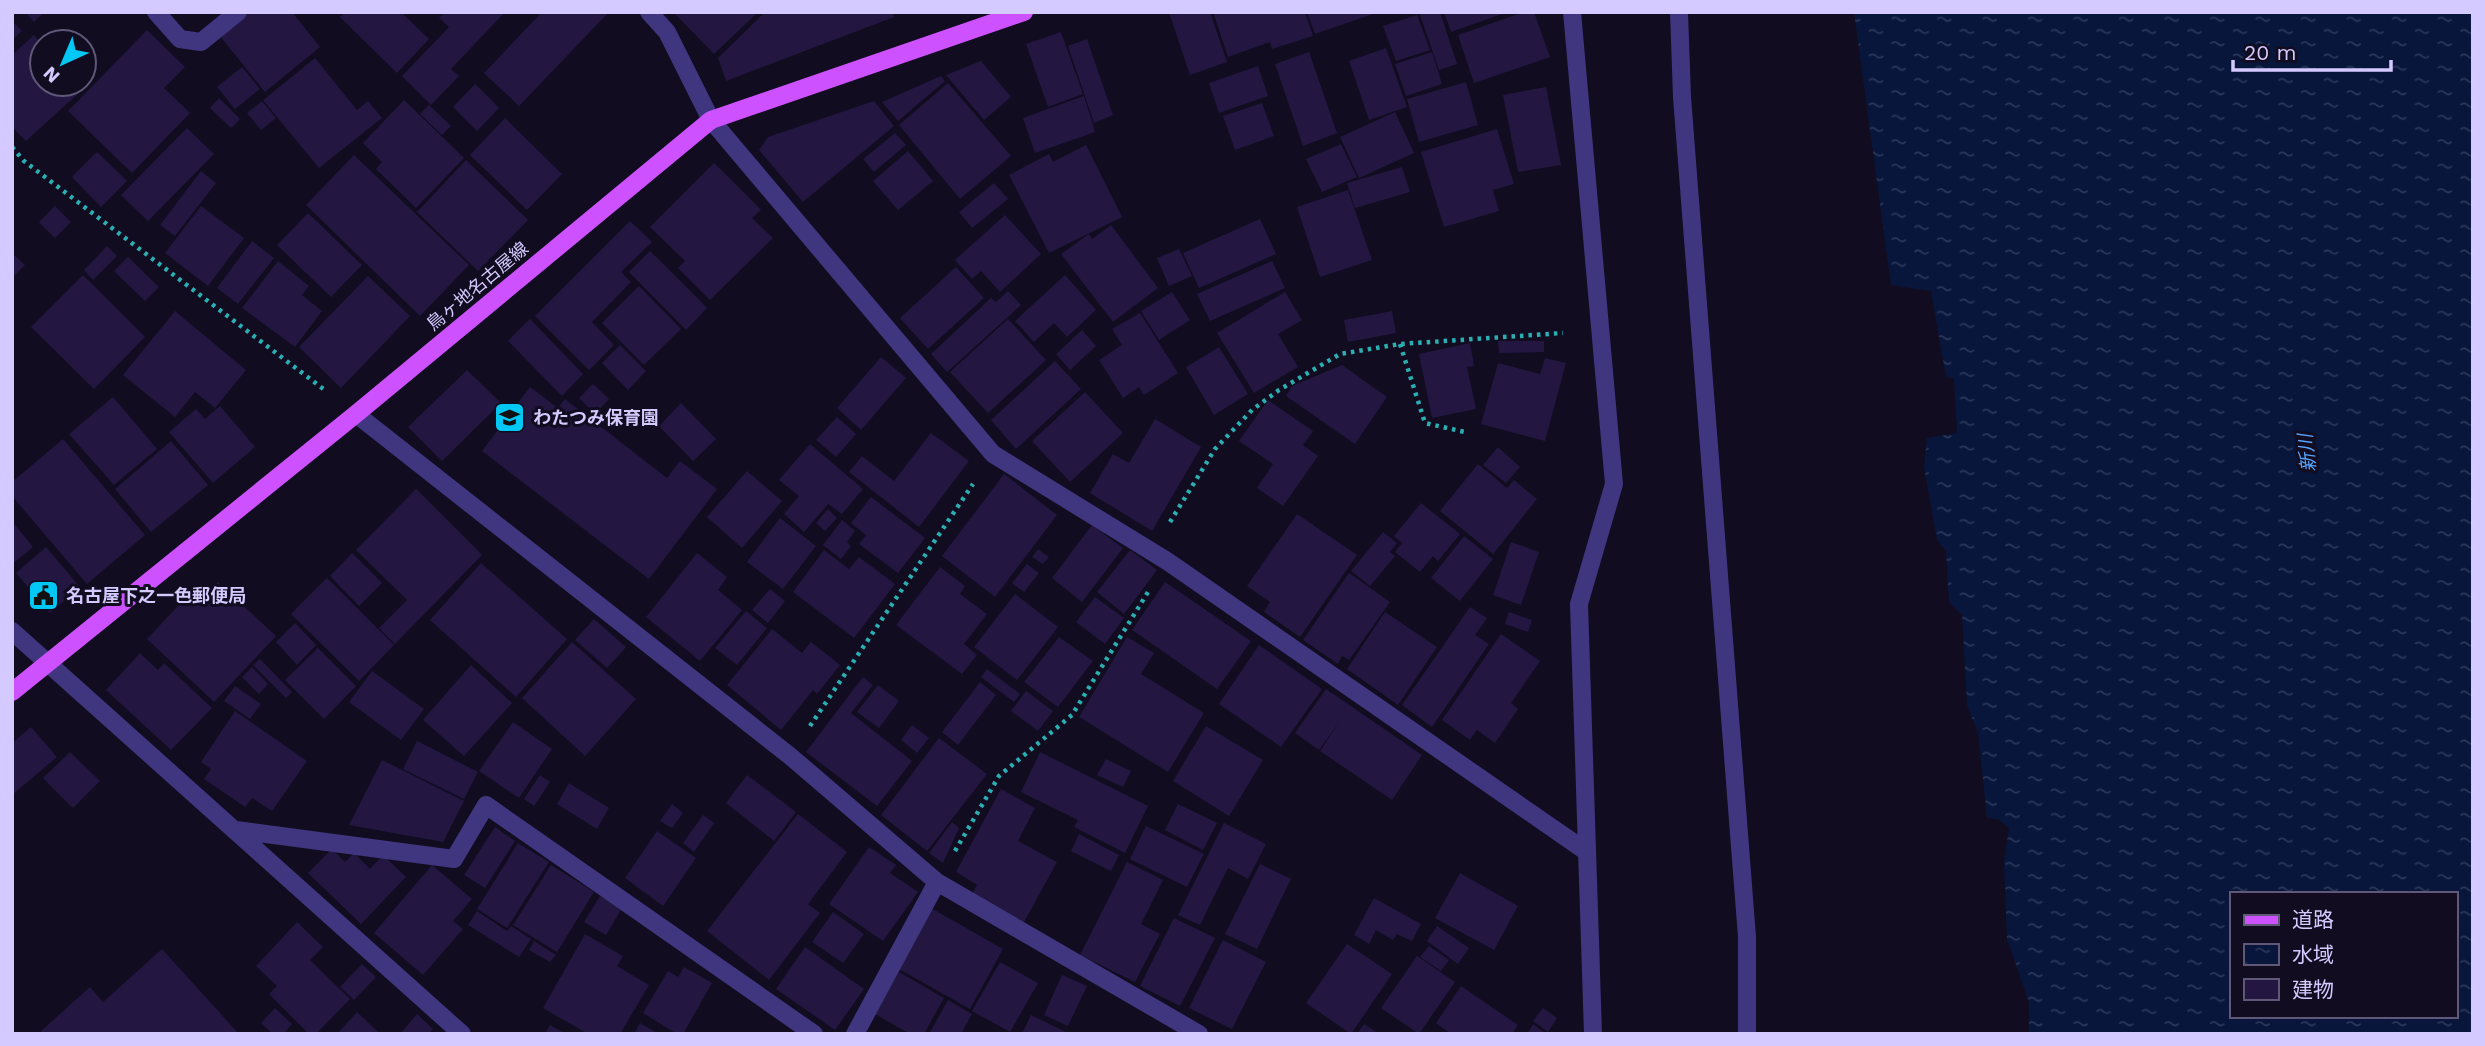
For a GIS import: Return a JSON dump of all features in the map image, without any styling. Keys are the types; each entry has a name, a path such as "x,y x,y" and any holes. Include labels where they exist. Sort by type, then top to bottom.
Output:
{"main road":[{"name":"鳥ヶ地名古屋線","path":"12,692 356,414 711,120 1024,12"}],"street":[{"path":"156,12 180,39 201,42 238,12"},
{"path":"649,12 667,32 711,120 993,454 1167,561 1587,852"},
{"path":"1573,12 1614,484 1579,604 1593,1034"},
{"path":"1679,12 1682,97 1747,937 1747,1034"},
{"path":"356,414 790,756 937,882 1199,1034"},
{"path":"12,631 462,1034"},
{"path":"236,830 454,859 486,805 814,1034"},
{"path":"855,1034 937,882"}],"path":[{"path":"12,147 24,161 356,414"},
{"path":"1151,552 1215,449 1252,410 1279,390 1340,354 1400,344 1600,331"},
{"path":"1400,344 1425,423 1465,432"},
{"path":"790,756 993,454"},
{"path":"937,882 999,776 1072,715 1167,561"}],"water":[{"name":"新川","path":"1854,12 2473,12 2473,1034 2029,1034 2029,1002 2007,939 2004,862 2009,828 1998,819 1987,818 1978,733 1967,705 1962,615 1949,602 1946,551 1937,540 1924,467 1927,438 1957,433 1954,378 1946,377 1931,291 1891,285"}],"building":[{"path":"25,12 44,12 34,22"},
{"path":"250,12 292,12 320,47 265,92 220,36"},
{"path":"345,12 401,12 429,39 397,73 340,17"},
{"path":"445,12 505,12 451,69 459,76 431,105 402,76 449,27 439,18"},
{"path":"542,12 609,12 519,106 484,73"},
{"path":"673,12 758,12 714,54"},
{"path":"765,12 892,12 894,17 726,81 718,58"},
{"path":"1169,12 1210,12 1227,62 1190,75"},
{"path":"1213,12 1305,12 1313,36 1272,49 1270,42 1228,57"},
{"path":"1307,12 1376,12 1376,13 1315,34"},
{"path":"1419,12 1440,12 1457,64 1439,70"},
{"path":"1444,12 1505,12 1505,13 1451,32"},
{"path":"1524,12 1534,12 1550,57 1474,83 1458,35"},
{"path":"1417,15 1430,50 1396,61 1383,26"},
{"path":"12,21 22,31 12,40"},
{"path":"147,30 185,67 164,88 190,113 132,173 68,111 81,98 98,98 98,80"},
{"path":"1061,32 1083,94 1048,107 1026,44"},
{"path":"1087,39 1113,115 1094,123 1068,46"},
{"path":"28,40 28,98 73,98 26,141 12,127 12,55"},
{"path":"1386,48 1407,107 1369,120 1349,61"},
{"path":"1309,52 1337,133 1303,146 1275,64"},
{"path":"1432,52 1442,84 1406,96 1395,64"},
{"path":"315,58 357,110 368,101 382,118 319,168 263,100"},
{"path":"981,61 1011,97 984,120 946,75"},
{"path":"1258,66 1268,96 1219,113 1209,83"},
{"path":"242,67 260,89 235,109 217,87"},
{"path":"941,76 945,81 898,121 882,102"},
{"path":"1466,82 1478,125 1419,142 1407,99"},
{"path":"948,83 1011,156 960,199 899,125"},
{"path":"475,84 499,108 477,131 453,107"},
{"path":"1546,87 1561,165 1518,172 1503,95"},
{"path":"1084,96 1095,132 1035,153 1023,118"},
{"path":"219,98 240,119 231,128 210,108"},
{"path":"404,100 464,158 416,208 376,169 382,162 363,143"},
{"path":"262,101 276,118 261,130 247,113"},
{"path":"874,101 894,126 803,202 759,150 768,137"},
{"path":"1262,103 1274,136 1235,150 1223,116"},
{"path":"429,105 451,126 442,135 420,114"},
{"path":"1395,112 1414,153 1359,178 1340,137"},
{"path":"505,118 562,174 527,210 470,155"},
{"path":"187,128 214,154 148,221 121,195"},
{"path":"1497,129 1514,184 1493,190 1499,211 1444,227 1421,152"},
{"path":"895,133 906,145 874,172 863,159"},
{"path":"1341,144 1357,177 1322,192 1306,159"},
{"path":"1086,145 1122,217 1049,253 1009,175 1049,154 1053,162"},
{"path":"908,151 933,181 898,210 873,181"},
{"path":"97,152 127,181 101,207 72,177"},
{"path":"354,155 469,265 420,316 306,205"},
{"path":"466,160 528,220 478,271 417,212"},
{"path":"714,163 761,210 752,218 773,238 710,300 678,268 685,261 650,227"},
{"path":"1402,167 1410,192 1355,208 1347,183"},
{"path":"201,171 216,183 175,236 160,225"},
{"path":"994,183 1008,199 972,228 959,212"},
{"path":"1348,190 1372,260 1320,277 1297,207"},
{"path":"55,206 71,222 55,238 39,222"},
{"path":"201,206 244,238 208,286 165,253"},
{"path":"308,213 362,265 331,297 277,245"},
{"path":"1005,215 1041,254 1000,292 981,271 972,279 955,260"},
{"path":"1260,219 1276,254 1199,288 1183,253"},
{"path":"630,221 652,242 621,272 631,282 592,322 614,345 589,370 535,316"},
{"path":"1111,225 1158,288 1113,322 1061,254 1089,234 1092,239"},
{"path":"252,241 274,258 238,304 217,288"},
{"path":"107,246 117,256 93,280 84,270"},
{"path":"1179,249 1192,276 1169,286 1157,258"},
{"path":"650,251 707,308 686,330 629,272"},
{"path":"12,253 25,265 12,278"},
{"path":"128,257 159,287 145,301 114,271"},
{"path":"278,261 309,286 302,295 322,311 295,347 242,308"},
{"path":"1272,261 1285,288 1210,321 1197,294"},
{"path":"956,267 984,298 928,349 900,318"},
{"path":"83,275 145,337 94,389 31,327"},
{"path":"1065,275 1096,310 1067,337 1054,323 1034,342 1015,321"},
{"path":"368,276 410,316 341,388 299,347"},
{"path":"639,286 681,329 644,365 602,323"},
{"path":"1008,291 1021,305 947,372 931,354 991,298 996,302"},
{"path":"1172,292 1190,320 1159,340 1141,311"},
{"path":"1285,292 1302,320 1278,334 1298,367 1254,393 1217,333"},
{"path":"175,311 246,370 215,408 195,392 175,417 123,375"},
{"path":"1392,311 1396,333 1348,342 1344,320"},
{"path":"1140,313 1178,373 1144,395 1139,387 1123,398 1099,360 1122,345 1112,329"},
{"path":"530,319 583,374 562,396 508,341"},
{"path":"1008,319 1046,360 988,413 950,372"},
{"path":"1082,330 1096,346 1070,370 1056,354"},
{"path":"1498,341 1544,341 1544,352 1499,353"},
{"path":"1470,343 1474,366 1467,367 1476,409 1432,418 1419,354"},
{"path":"620,345 646,371 628,390 602,363"},
{"path":"1219,347 1248,394 1214,415 1186,367"},
{"path":"881,357 906,378 861,430 837,408"},
{"path":"1545,358 1566,363 1545,441 1481,424 1498,363 1540,374"},
{"path":"1055,361 1081,389 1016,449 991,420"},
{"path":"1342,365 1387,397 1355,444 1286,396 1292,386"},
{"path":"467,370 501,403 442,461 408,427"},
{"path":"593,384 609,399 595,414 579,398"},
{"path":"530,387 558,408 565,399 667,478 680,461 717,489 649,579 482,451"},
{"path":"1085,392 1123,433 1070,482 1032,441"},
{"path":"113,397 157,449 114,485 69,434"},
{"path":"1268,400 1313,431 1303,445 1318,456 1283,506 1257,488 1273,464 1239,441"},
{"path":"681,403 716,439 693,461 659,426"},
{"path":"220,406 255,447 213,483 169,432 196,409 205,419"},
{"path":"837,417 856,434 836,457 816,440"},
{"path":"1155,419 1201,447 1152,531 1090,493 1113,454 1129,463"},
{"path":"931,433 969,461 919,527 849,472 862,456 894,481"},
{"path":"63,439 145,535 87,584 12,496 12,482"},
{"path":"171,441 208,485 151,532 115,489"},
{"path":"810,444 863,489 842,514 828,504 804,532 784,514 799,496 779,480"},
{"path":"1498,447 1520,467 1506,483 1483,465"},
{"path":"1478,464 1507,488 1514,480 1537,499 1493,554 1440,511"},
{"path":"747,471 782,501 742,548 707,517"},
{"path":"1004,474 1057,515 995,597 942,556"},
{"path":"416,489 482,555 395,644 379,628 407,600 356,550"},
{"path":"871,497 925,538 898,573 859,544 866,535 851,523"},
{"path":"1421,503 1460,534 1438,561 1433,556 1420,572 1395,552 1402,543 1394,536"},
{"path":"828,509 837,518 825,531 816,523"},
{"path":"1297,514 1357,555 1300,637 1264,612 1270,602 1247,586"},
{"path":"780,518 816,546 783,589 747,562"},
{"path":"842,520 855,531 847,542 851,546 841,559 823,545"},
{"path":"12,521 33,547 12,564"},
{"path":"1092,525 1123,548 1082,602 1052,578"},
{"path":"1383,532 1397,543 1390,552 1395,556 1370,586 1351,571"},
{"path":"1464,536 1493,559 1460,601 1431,578"},
{"path":"1511,542 1539,552 1521,605 1493,595"},
{"path":"46,547 80,587 50,613 16,573"},
{"path":"1038,549 1049,557 1043,564 1032,557"},
{"path":"824,550 849,569 859,557 895,584 854,638 793,592"},
{"path":"1130,550 1157,570 1124,614 1097,592"},
{"path":"352,553 382,583 359,606 330,576"},
{"path":"697,553 727,577 718,590 742,610 700,661 646,617"},
{"path":"481,563 567,639 516,697 430,620"},
{"path":"1027,564 1039,573 1024,592 1012,583"},
{"path":"940,567 965,586 960,594 987,614 964,644 977,655 962,674 896,625"},
{"path":"1349,573 1390,602 1349,660 1342,656 1338,664 1303,640"},
{"path":"327,578 394,645 359,681 291,614"},
{"path":"218,582 276,636 214,702 147,639 191,592 201,600"},
{"path":"1165,582 1251,641 1217,689 1132,630"},
{"path":"770,589 785,601 768,623 752,610"},
{"path":"1015,594 1058,627 1017,680 974,647"},
{"path":"1095,597 1124,618 1105,644 1076,622"},
{"path":"1470,607 1487,618 1475,635 1489,644 1432,727 1402,705"},
{"path":"746,611 767,628 737,665 715,648"},
{"path":"1385,612 1437,647 1398,705 1347,669"},
{"path":"1509,612 1532,620 1528,632 1505,624"},
{"path":"594,619 626,647 607,668 575,640"},
{"path":"295,623 316,645 297,665 276,642"},
{"path":"772,629 802,653 811,642 840,665 817,694 813,690 781,730 727,685"},
{"path":"1501,634 1540,661 1511,703 1518,709 1495,743 1477,730 1470,740 1442,720"},
{"path":"1059,637 1093,661 1058,707 1024,682"},
{"path":"1127,637 1154,653 1141,674 1204,713 1168,772 1079,717"},
{"path":"572,642 636,699 585,756 522,698"},
{"path":"1259,645 1322,689 1281,747 1219,704"},
{"path":"318,648 356,686 324,719 285,680"},
{"path":"140,653 158,670 164,663 212,708 171,750 106,690"},
{"path":"260,659 292,692 286,698 253,665"},
{"path":"471,665 512,703 464,756 423,720"},
{"path":"252,667 268,684 259,694 242,677"},
{"path":"987,669 1020,694 1014,702 981,677"},
{"path":"372,671 424,709 401,740 349,702"},
{"path":"863,677 873,685 851,713 912,761 877,806 806,752"},
{"path":"980,682 996,695 958,745 942,732"},
{"path":"878,685 899,701 879,728 857,712"},
{"path":"235,686 261,704 250,719 224,701"},
{"path":"1326,689 1422,755 1392,800 1320,751 1340,721 1319,750 1295,733"},
{"path":"1026,691 1053,711 1038,731 1011,711"},
{"path":"235,711 307,761 272,811 252,798 245,807 204,779 211,769 201,762"},
{"path":"513,722 552,749 519,798 479,771"},
{"path":"912,725 929,738 917,753 901,740"},
{"path":"1206,726 1263,760 1229,816 1173,781"},
{"path":"31,727 57,757 12,795 12,743"},
{"path":"939,738 987,774 927,851 881,815"},
{"path":"417,741 478,772 464,799 403,769"},
{"path":"70,752 100,781 73,808 43,778"},
{"path":"1040,752 1148,806 1125,853 1074,827 1078,820 1021,792"},
{"path":"1106,759 1131,771 1123,787 1097,775"},
{"path":"382,760 464,801 443,842 349,825"},
{"path":"540,775 550,782 534,806 524,799"},
{"path":"747,775 796,812 774,841 726,803"},
{"path":"569,783 609,808 597,829 557,804"},
{"path":"1001,789 1035,808 1018,841 1057,862 1023,924 971,896 977,885 956,872"},
{"path":"672,804 683,813 672,828 660,821"},
{"path":"1178,804 1217,823 1203,850 1165,830"},
{"path":"798,814 847,852 808,904 820,913 769,980 707,931"},
{"path":"703,815 714,823 694,852 683,843"},
{"path":"952,822 959,828 943,863 929,853"},
{"path":"1224,823 1266,844 1248,879 1228,868 1200,925 1178,915"},
{"path":"1146,826 1204,854 1187,887 1130,859"},
{"path":"495,827 515,841 485,888 464,875"},
{"path":"657,831 696,858 663,906 625,878"},
{"path":"1079,834 1119,855 1111,871 1071,851"},
{"path":"518,843 549,862 507,928 477,909"},
{"path":"869,847 896,865 890,873 918,892 883,941 829,904"},
{"path":"332,849 345,862 354,853 370,869 383,855 406,877 361,924 308,873"},
{"path":"1127,862 1163,880 1141,924 1160,934 1135,982 1080,955"},
{"path":"1260,864 1291,879 1257,949 1225,934"},
{"path":"432,865 472,899 453,921 463,929 423,975 374,933"},
{"path":"551,865 594,892 557,952 513,925"},
{"path":"1460,873 1518,906 1494,950 1435,918"},
{"path":"600,896 622,908 606,935 584,922"},
{"path":"1374,898 1421,924 1412,941 1397,934 1393,940 1376,930 1369,944 1354,935"},
{"path":"931,908 1003,949 970,1009 897,968"},
{"path":"477,911 507,931 511,926 531,939 519,957 468,925"},
{"path":"833,912 864,934 843,963 812,942"},
{"path":"1174,918 1215,938 1180,1006 1140,986"},
{"path":"297,922 323,947 310,960 350,999 316,1034 309,1034 269,994 277,986 256,966"},
{"path":"1437,926 1469,948 1458,964 1427,941"},
{"path":"585,934 623,956 617,966 649,985 620,1034 588,1034 543,1008"},
{"path":"1223,940 1266,962 1232,1029 1189,1008"},
{"path":"534,941 556,955 550,962 529,950"},
{"path":"1347,944 1392,974 1351,1034 1306,1003"},
{"path":"1429,946 1449,960 1441,971 1420,957"},
{"path":"805,947 864,989 835,1030 776,989"},
{"path":"162,949 239,1034 44,1034 41,1031 90,987 103,1002"},
{"path":"1417,956 1455,982 1419,1034 1381,1008"},
{"path":"1000,962 1038,983 1010,1032 972,1011"},
{"path":"362,964 376,977 354,1000 340,987"},
{"path":"684,967 712,983 683,1034 677,1034 643,1013 668,971 678,977"},
{"path":"899,972 944,998 924,1034 910,1034 875,1014"},
{"path":"1062,975 1087,986 1068,1026 1044,1015"},
{"path":"1461,986 1518,1025 1512,1034 1451,1034 1436,1023"},
{"path":"948,1000 972,1014 961,1034 929,1034"},
{"path":"275,1008 292,1024 283,1034 273,1034 261,1023"},
{"path":"1543,1008 1557,1018 1548,1032 1533,1021"},
{"path":"357,1012 380,1034 337,1034"},
{"path":"417,1014 433,1029 429,1034 400,1034"},
{"path":"1031,1015 1070,1034 1022,1034"},
{"path":"640,1023 659,1034 634,1034"},
{"path":"1364,1024 1379,1034 1357,1034"},
{"path":"1533,1024 1546,1034 1527,1034"},
{"path":"550,1025 566,1034 545,1034"}],"place":[{"name":"わたつみ保育園","path":"510,417"},
{"name":"名古屋下之一色郵便局","path":"43,595"}]}
